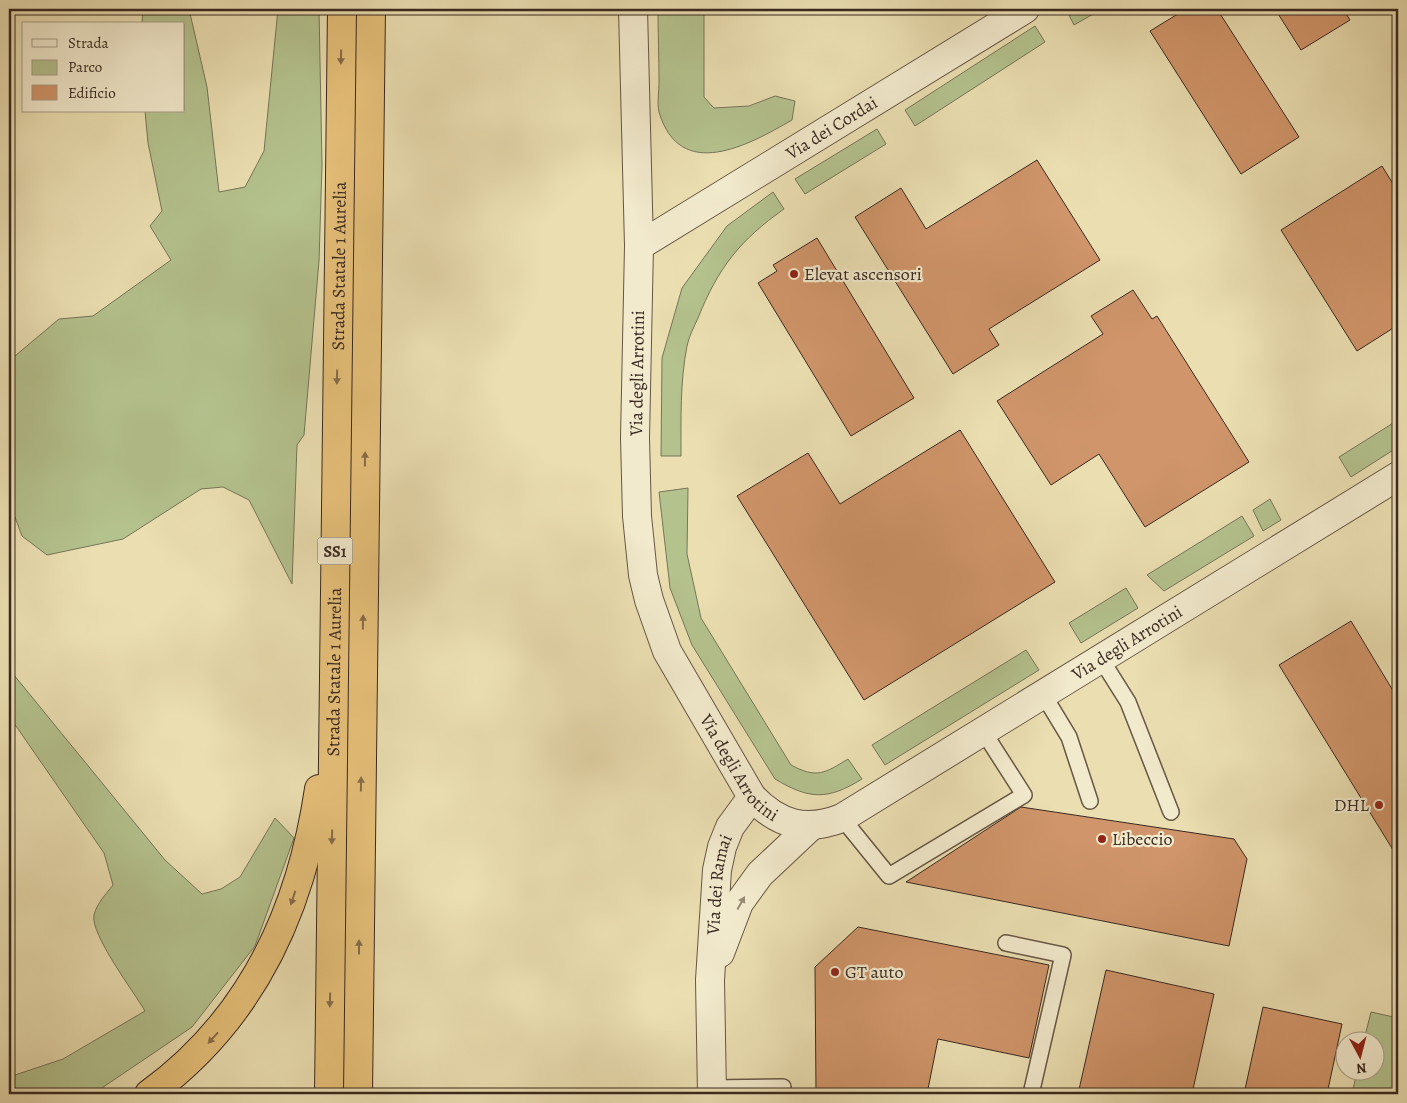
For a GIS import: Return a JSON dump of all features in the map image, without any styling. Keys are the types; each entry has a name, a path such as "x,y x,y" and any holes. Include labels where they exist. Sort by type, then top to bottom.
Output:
{"highway":[{"name":"Strada Statale 1 Aurelia","path":"329,1094 342,9"},
{"name":"Strada Statale 1 Aurelia","path":"359,1091 371,9"},
{"path":"149,1094 179,1071 226,1022 256,979 284,925 294,897 317,806 333,696"}],"street":[{"name":"Via degli Arrotini","path":"633,9 639,246 635,438 638,516 643,575 655,618 667,651 752,797 767,812 785,821 811,826 827,824 842,818 1398,476"},
{"name":"Via dei Cordai","path":"639,246 1025,9"},
{"name":"Via dei Ramai","path":"712,1091 710,980 717,870 722,847 730,827 752,797"},
{"name":"Via dei Ramai","path":"710,980 739,903 760,874 811,826"}],"lane":[{"path":"1100,659 1128,702 1171,812"},
{"path":"1043,694 1069,737 1090,801"},
{"path":"842,818 889,876 1024,795 983,731"},
{"path":"1006,943 1063,955 1031,1094"},
{"path":"712,1091 783,1087"}],"green space":[{"path":"143,9 189,9 207,87 219,192 245,187 264,151 278,9 319,9 322,165 319,261 304,435 297,445 292,584 249,500 223,487 201,489 123,539 47,555 22,536 9,501 9,361 59,319 93,316 171,260 150,226 162,211 148,143 145,112 185,112 185,22 142,22"},
{"path":"658,9 704,9 704,97 714,108 749,106 775,96 795,101 792,120 756,139 737,147 717,152 699,152 683,147 669,134 659,112"},
{"path":"1066,9 1102,9 1074,25"},
{"path":"1035,26 1045,42 915,126 905,110"},
{"path":"877,129 886,144 805,194 795,179"},
{"path":"773,192 784,209 755,232 732,256 714,284 689,339 683,373 681,401 681,456 661,456 662,358 682,288 727,226"},
{"path":"1398,420 1398,447 1351,477 1339,457"},
{"path":"688,488 687,554 701,618 791,765 814,773 827,771 848,759 862,779 850,786 829,794 819,795 799,791 775,779 692,645 670,588 659,492"},
{"path":"1270,499 1281,520 1263,531 1253,510"},
{"path":"1242,516 1254,536 1164,591 1147,575"},
{"path":"1126,588 1138,608 1081,643 1069,623"},
{"path":"1026,650 1039,670 885,765 872,745"},
{"path":"9,669 165,860 202,894 221,889 240,877 275,818 294,838 255,946 192,1027 93,1094 9,1094 9,1077 63,1059 145,1011 105,949 95,924 94,915 97,907 113,885 104,853 9,716"},
{"path":"1371,1012 1398,1018 1398,1094 1352,1094 1355,1080 1384,1080 1384,1030 1366,1030"}],"building":[{"path":"1186,9 1217,9 1299,137 1241,174 1150,31"},
{"path":"1275,9 1343,9 1350,20 1301,50"},
{"path":"1037,160 1100,260 989,329 999,345 953,374 855,217 901,188 926,229"},
{"path":"1382,166 1398,192 1398,325 1357,351 1281,230"},
{"path":"817,238 914,398 851,436 758,283 777,271 773,265"},
{"path":"1133,290 1152,319 1157,316 1249,462 1145,527 1099,454 1051,485 997,401 1103,334 1091,316"},
{"path":"960,430 1055,582 864,700 737,496 808,453 840,504"},
{"path":"1351,621 1398,699 1398,858 1279,665"},
{"path":"1021,807 1234,839 1247,859 1229,946 906,882"},
{"path":"858,927 1049,965 1029,1058 938,1039 927,1094 816,1094 815,967"},
{"path":"1106,970 1214,994 1192,1094 1078,1094"},
{"path":"1263,1007 1342,1024 1341,1030 1334,1030 1334,1061 1327,1094 1244,1094"}],"place":[{"name":"Elevat ascensori","path":"794,274"},
{"name":"DHL","path":"1379,805"},
{"name":"Libeccio","path":"1102,839"},
{"name":"GT auto","path":"835,972"}]}
